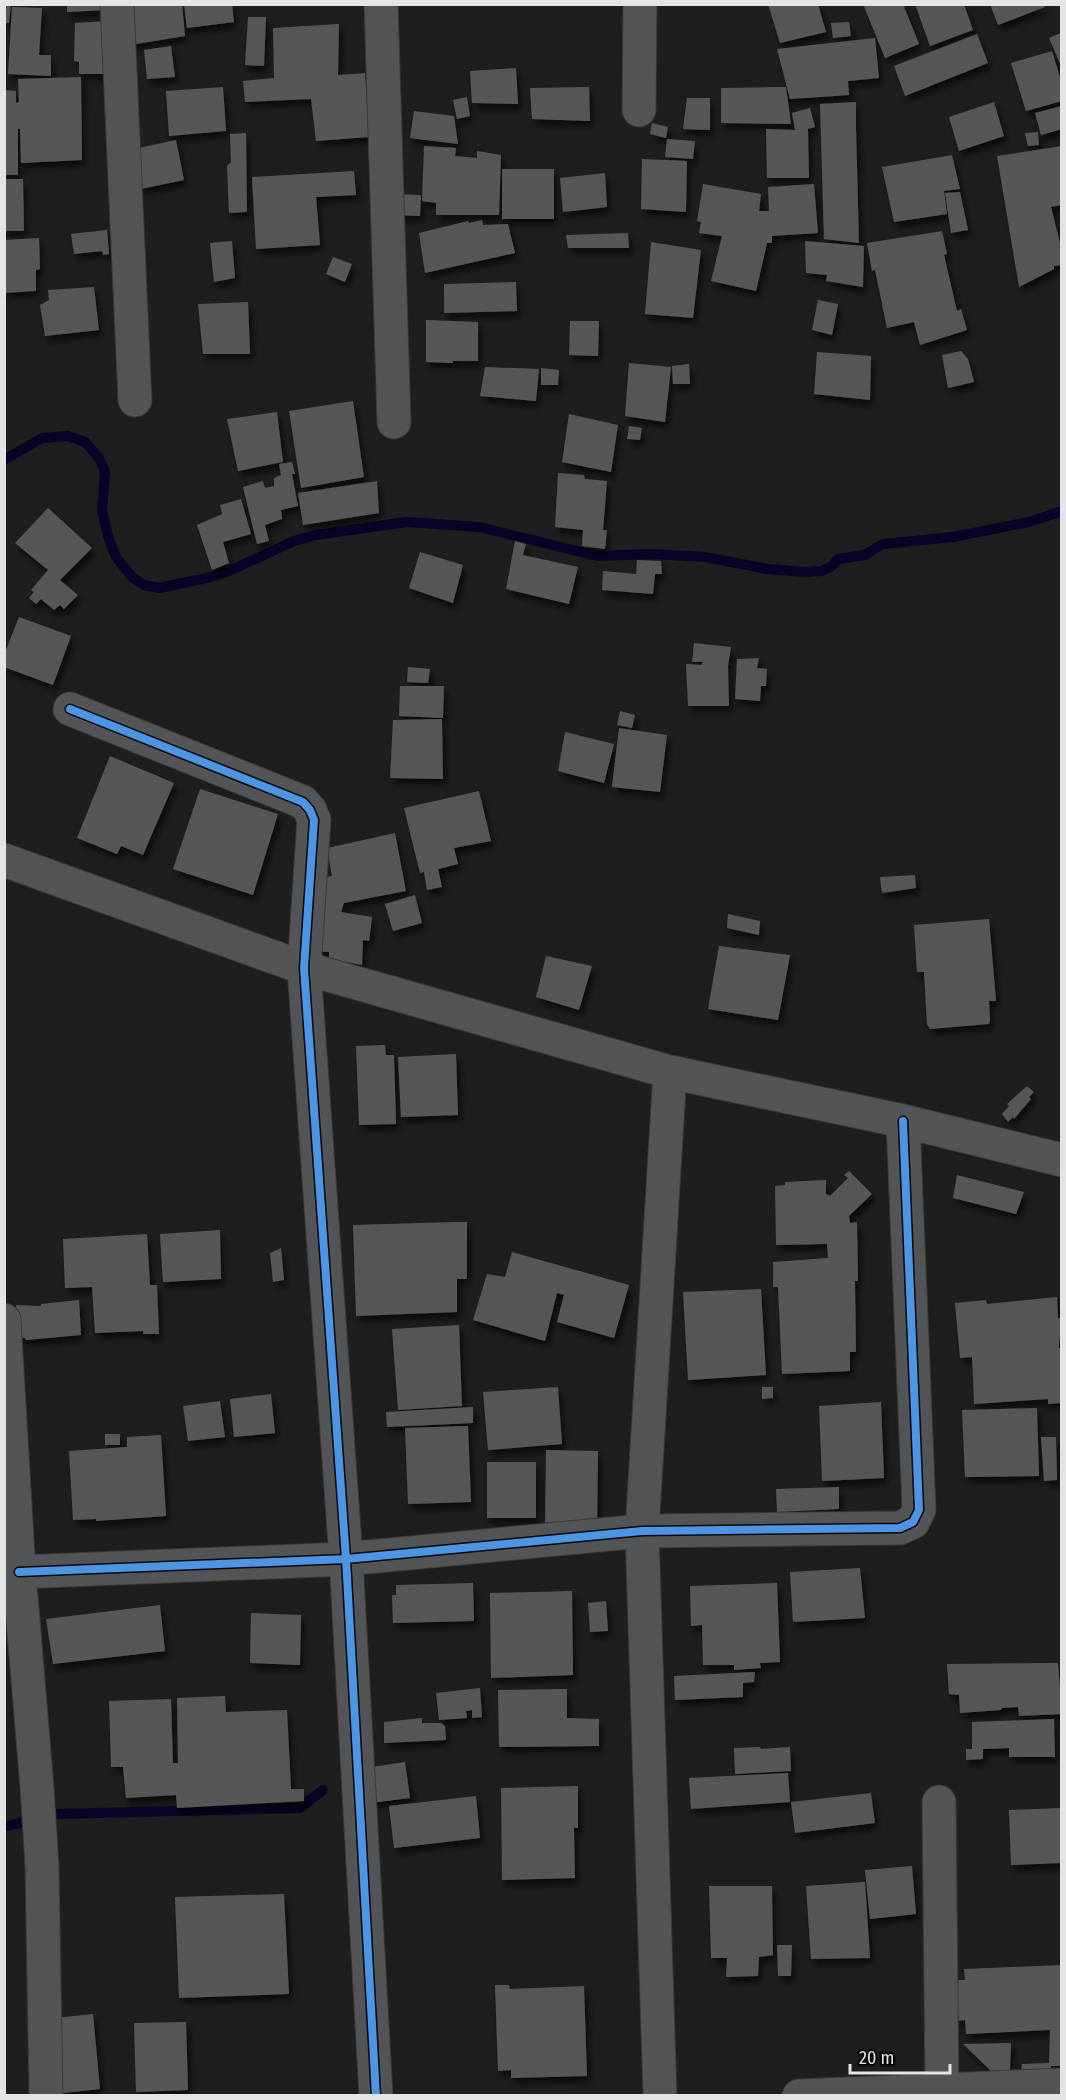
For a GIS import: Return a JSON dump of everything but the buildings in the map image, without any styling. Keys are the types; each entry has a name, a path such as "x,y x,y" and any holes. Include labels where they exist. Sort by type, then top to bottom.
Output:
{"street":[{"path":"117,4 135,400"},
{"path":"381,4 394,422"},
{"path":"639,110 640,4"},
{"path":"70,709 303,802 310,810 314,820 304,968 346,1559 376,2096"},
{"path":"4,860 304,968 670,1072 903,1121 1062,1160"},
{"path":"660,2096 642,1531 670,1072"},
{"path":"15,1587 642,1531 900,1528 913,1522 919,1510 903,1121"},
{"path":"4,1320 15,1587 38,1787 42,1866 46,2096"},
{"path":"939,1802 942,2090"},
{"path":"799,2096 1062,2085"}],"waterway":[{"path":"4,460 42,438 68,436 85,442 99,458 105,472 102,510 116,557 132,577 144,585 159,588 229,571 294,541 316,535 407,522 479,527 597,556 651,554 705,557 767,569 805,572 822,571 832,566 838,559 865,555 883,544 953,537 1029,522 1062,511"},
{"path":"4,1827 55,1814 300,1808 323,1790"}],"cycle path":[{"path":"70,709 303,802 310,810 314,820 304,968 346,1559 376,2096"},
{"path":"19,1572 346,1559 642,1531 900,1528 913,1522 919,1510 903,1121"}]}
